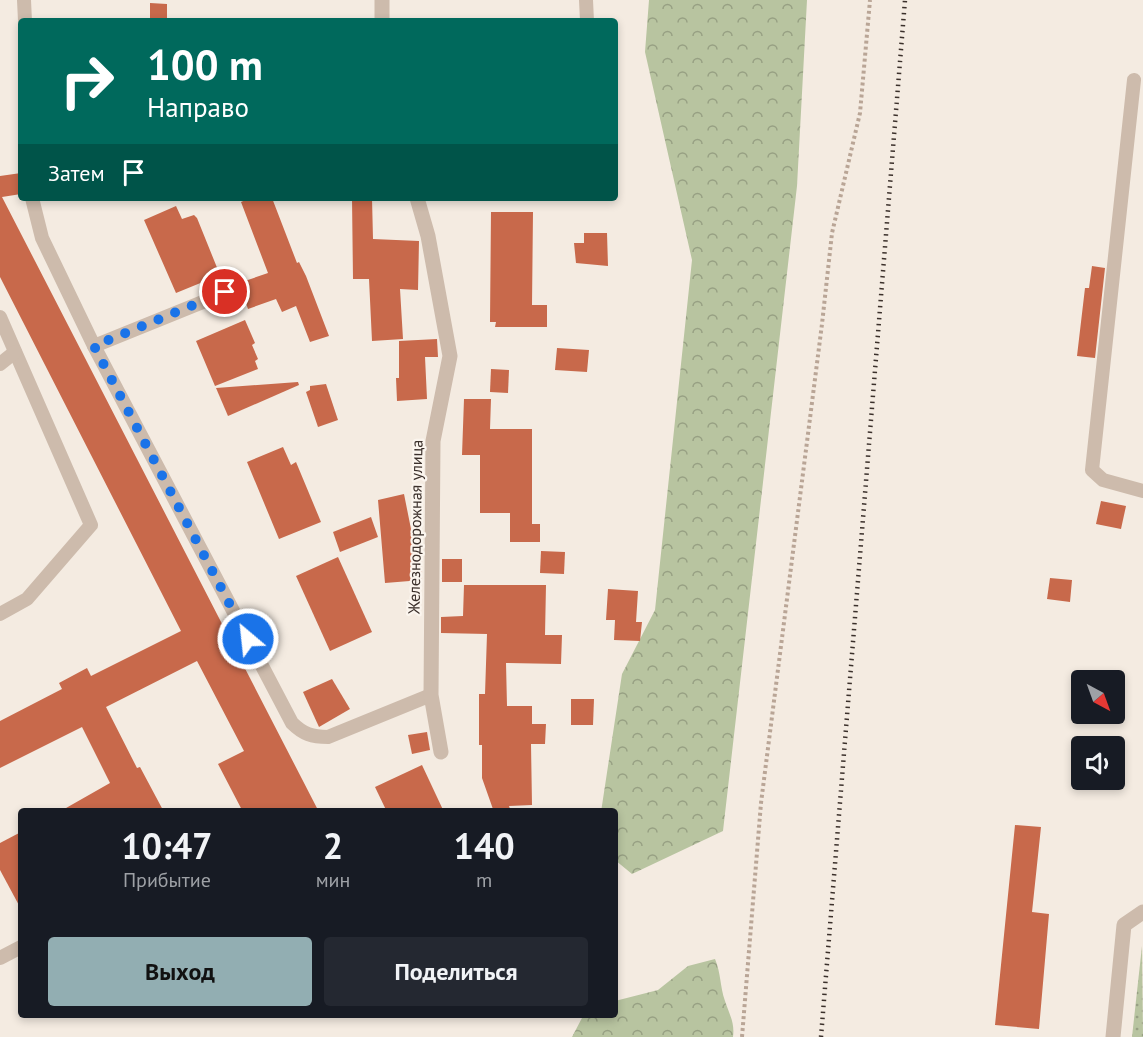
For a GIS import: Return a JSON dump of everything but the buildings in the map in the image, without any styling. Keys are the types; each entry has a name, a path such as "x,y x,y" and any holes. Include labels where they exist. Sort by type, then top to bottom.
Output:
{"street":[{"path":"382,0 382,18"},
{"name":"Железнодорожная улица","path":"418,201 428,236 450,356 433,441 431,695 441,752"},
{"path":"1113,1037 1124,925 1143,912"}],"lane":[{"path":"24,0 25,18"},
{"path":"586,0 587,18"},
{"path":"1134,80 1092,470 1103,480 1143,491"},
{"path":"33,201 42,238 94,346 292,723 301,732 315,737 328,737 431,695"},
{"path":"94,346 225,292"},
{"path":"0,317 91,525 27,599 0,614"},
{"path":"0,364 15,352"},
{"path":"0,958 18,949"}],"path":[{"path":"742,1037 762,791 832,233 860,113 870,0"}],"green space":[{"path":"649,0 807,0 797,186 723,831 632,874 618,862 618,808 602,808 622,674 655,610 692,260 645,52"},
{"path":"1142,946 1143,1037 1132,1037"},
{"path":"715,959 723,996 732,1022 733,1037 572,1037 582,1018 618,1018 618,1000 658,990 688,966"}],"railway":[{"path":"821,1037 905,0"}],"route":[{"path":"225,292 94,346 248,639"}]}
